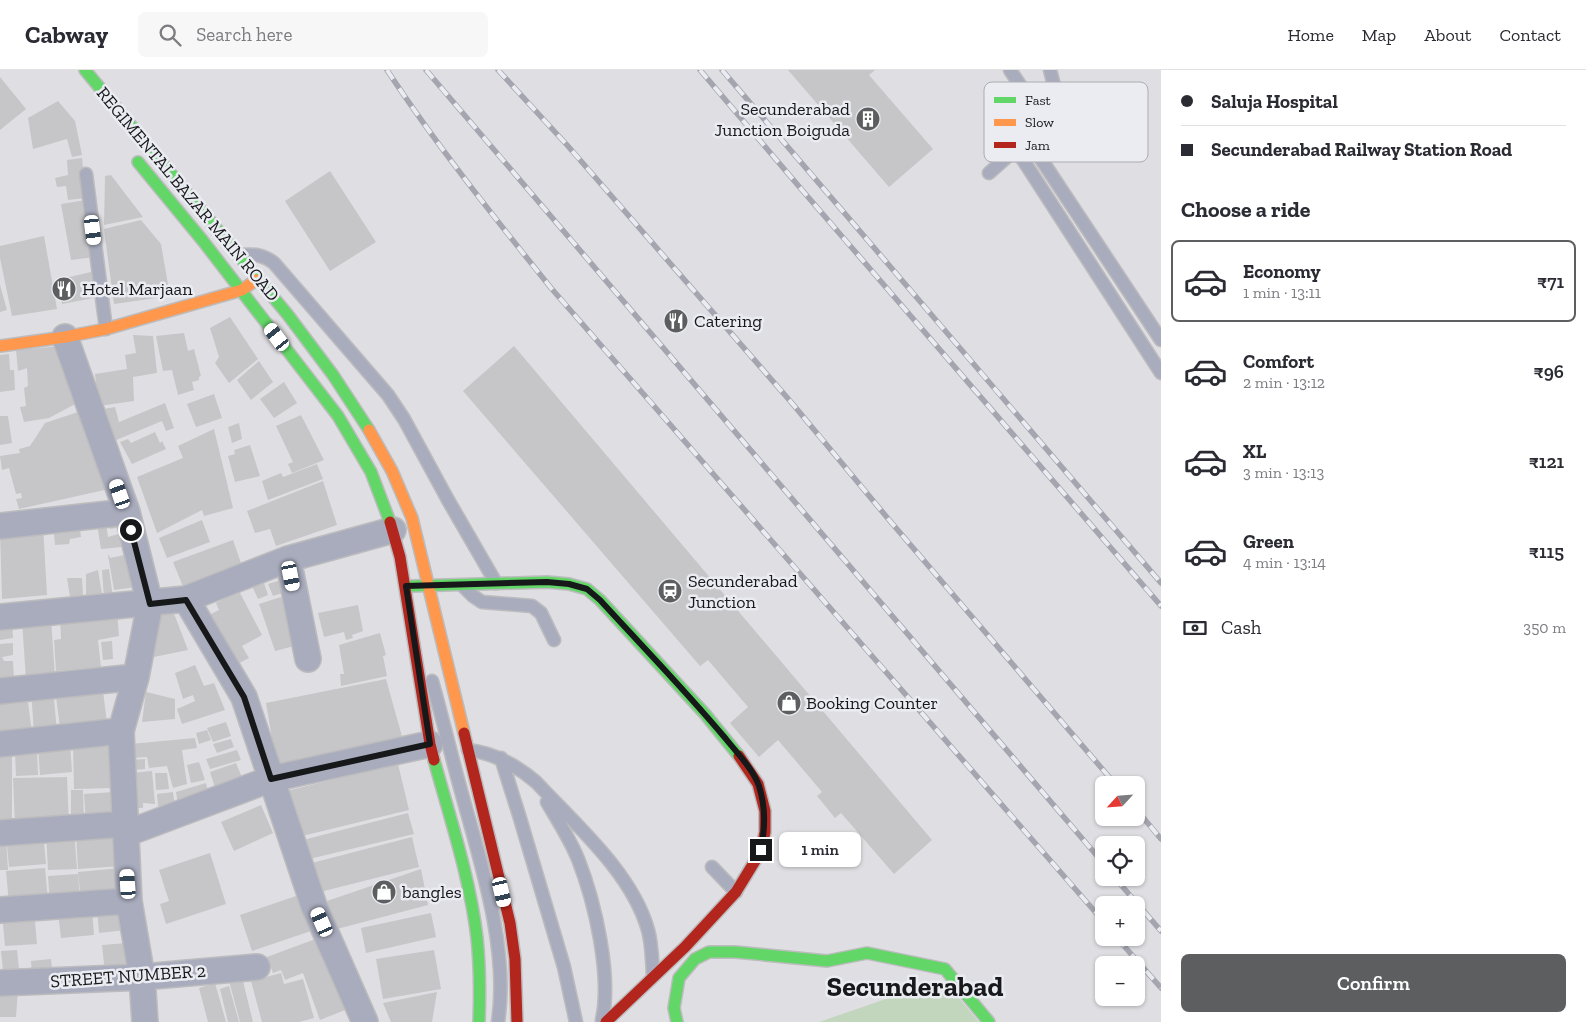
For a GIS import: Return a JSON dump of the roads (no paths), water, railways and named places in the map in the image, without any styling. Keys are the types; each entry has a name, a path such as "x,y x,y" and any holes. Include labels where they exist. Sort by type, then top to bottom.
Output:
{"main road":[{"name":"REGIMENTAL BAZAR MAIN ROAD","path":"85,70 240,255 331,373 367,426 408,507 430,586 467,750 510,923 516,959 517,1022"},
{"name":"REGIMENTAL BAZAR MAIN ROAD","path":"133,155 242,290 343,423 371,472 393,530 406,586 412,626 440,747 477,938 480,994 479,1022"},
{"path":"0,346 106,329 242,290 258,278"},
{"path":"406,586 547,582 569,584 587,589 600,600 705,714 744,762 758,784 765,811 765,832 761,850 736,892 691,941 606,1022"},
{"path":"676,1022 674,1008 679,978 684,972 695,959 710,952 735,952 826,961 867,953 945,969 989,1022"}],"street":[{"path":"65,337 126,512 150,604 136,677 121,730 129,901 142,977 145,1022"},
{"path":"0,526 126,512"},
{"path":"0,617 186,600 288,559 393,530"},
{"path":"288,559 308,659"},
{"path":"186,600 244,697 314,906 365,1022"},
{"path":"0,691 136,677"},
{"path":"0,744 121,730"},
{"path":"0,833 125,829 271,779 440,747"},
{"path":"0,910 129,901"},
{"name":"STREET NUMBER 2","path":"0,983 142,977 257,967"}],"lane":[{"path":"1010,70 1018,82"},
{"path":"989,173 1002,162"},
{"path":"1024,162 1161,373"},
{"path":"1043,162 1161,340"},
{"path":"86,174 106,329"},
{"path":"240,255 254,254 266,257 274,263 388,396 404,419 496,583"},
{"path":"462,585 482,602 532,606 538,610 554,640"},
{"path":"412,626 431,679 440,747 480,857 501,973 502,997 498,1022"},
{"path":"440,747 480,752 501,758 519,769 536,782 618,869 632,892 648,930 653,978"},
{"path":"501,758 562,958 576,1022"},
{"path":"536,782 565,832 578,860 589,894 606,980 606,1002 602,1022"},
{"path":"712,867 736,892"}],"railway":[{"path":"387,70 446,154 551,288 1095,912"},
{"path":"426,70 1095,853"},
{"path":"498,70 567,145 791,402 1108,776"},
{"path":"700,70 1161,606"},
{"path":"722,70 1161,583"},
{"path":"1145,820 1161,839"},
{"path":"1122,886 1161,931"},
{"path":"1124,946 1161,988"}],"place":[{"name":"Secunderabad Junction Boiguda","path":"868,119"},
{"name":"Hotel Marjaan","path":"64,289"},
{"name":"Catering","path":"676,321"},
{"name":"Secunderabad Junction","path":"670,591"},
{"name":"Booking Counter","path":"789,703"},
{"name":"bangles","path":"384,892"}],"district":[{"name":"Secunderabad","path":"915,986"}]}
